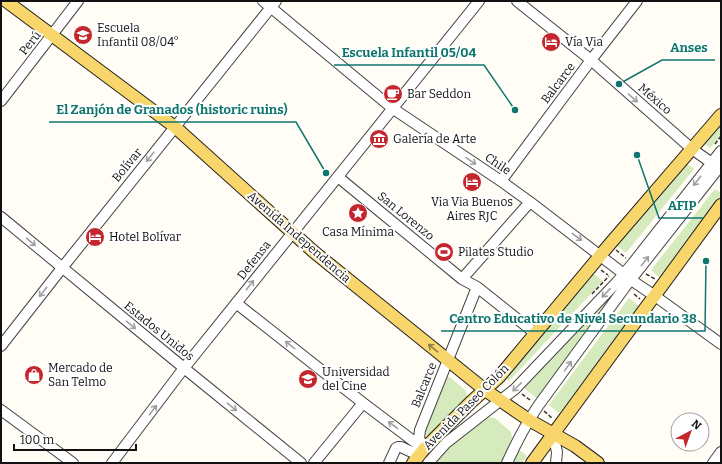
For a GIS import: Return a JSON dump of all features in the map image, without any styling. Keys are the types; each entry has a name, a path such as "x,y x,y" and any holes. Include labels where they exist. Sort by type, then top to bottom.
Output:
{"main road":[{"name":"Avenida Independencia","path":"6,1 175,127 320,257 500,402 529,420 556,429 575,446 598,463"},
{"name":"Avenida Paseo Colón","path":"418,455 499,377 721,115"},
{"path":"532,463 721,205"}],"street":[{"name":"Perú","path":"1,101 78,1"},
{"name":"Defensa","path":"112,463 184,368 479,1"},
{"name":"México","path":"517,1 591,60 692,149 718,166"},
{"name":"Balcarce","path":"501,181 637,1"},
{"name":"Chile","path":"270,3 392,108 501,181 721,344"},
{"name":"Bolívar","path":"1,346 175,127 270,3"},
{"path":"507,463 529,420 538,406 628,276 718,166 721,151"},
{"name":"San Lorenzo","path":"338,177 462,279 477,287 535,333"},
{"path":"462,279 530,202"},
{"name":"Estados Unidos","path":"1,217 301,463"},
{"path":"428,463 446,443 515,389 628,276"},
{"name":"Balcarce","path":"418,455 420,430 477,287"},
{"path":"236,303 363,403 418,455"},
{"path":"314,463 363,403"},
{"path":"1,410 73,463"},
{"path":"556,429 556,463"},
{"path":"389,463 396,448 398,447 418,455"},
{"path":"713,463 721,452"}],"path":[{"path":"515,389 538,406 556,429"},
{"path":"463,463 470,463"}],"green space":[{"path":"721,121 721,135 710,148 703,143"},
{"path":"686,163 694,169 626,253 617,246"},
{"path":"715,189 721,193 721,198 661,279 651,270"},
{"path":"594,274 603,281 509,381 505,378"},
{"path":"617,289 538,399 524,388"},
{"path":"629,298 639,306 559,413 549,405"},
{"path":"450,377 466,391 466,400 431,435 427,436 425,430 445,378"},
{"path":"489,417 495,418 511,432 512,438 502,463 433,463 449,444"},
{"path":"519,450 527,456 522,463 512,463"}],"place":[{"name":"Escuela Infantil 08/04°","path":"83,35"},
{"name":"Vía Via","path":"551,42"},
{"name":"Anses","path":"619,84"},
{"name":"Bar Seddon","path":"393,94"},
{"name":"Escuela Infantil 05/04","path":"515,110"},
{"name":"Galería de Arte","path":"379,139"},
{"name":"AFIP","path":"637,155"},
{"name":"El Zanjón de Granados (historic ruins)","path":"326,173"},
{"name":"Via Via Buenos Aires RJC","path":"472,182"},
{"name":"Casa Mínima","path":"358,213"},
{"name":"Hotel Bolívar","path":"95,237"},
{"name":"Pilates Studio","path":"444,252"},
{"name":"Centro Educativo de Nivel Secundario 38","path":"706,261"},
{"name":"Mercado de San Telmo","path":"34,375"},
{"name":"Universidad del Cine","path":"308,379"}]}
